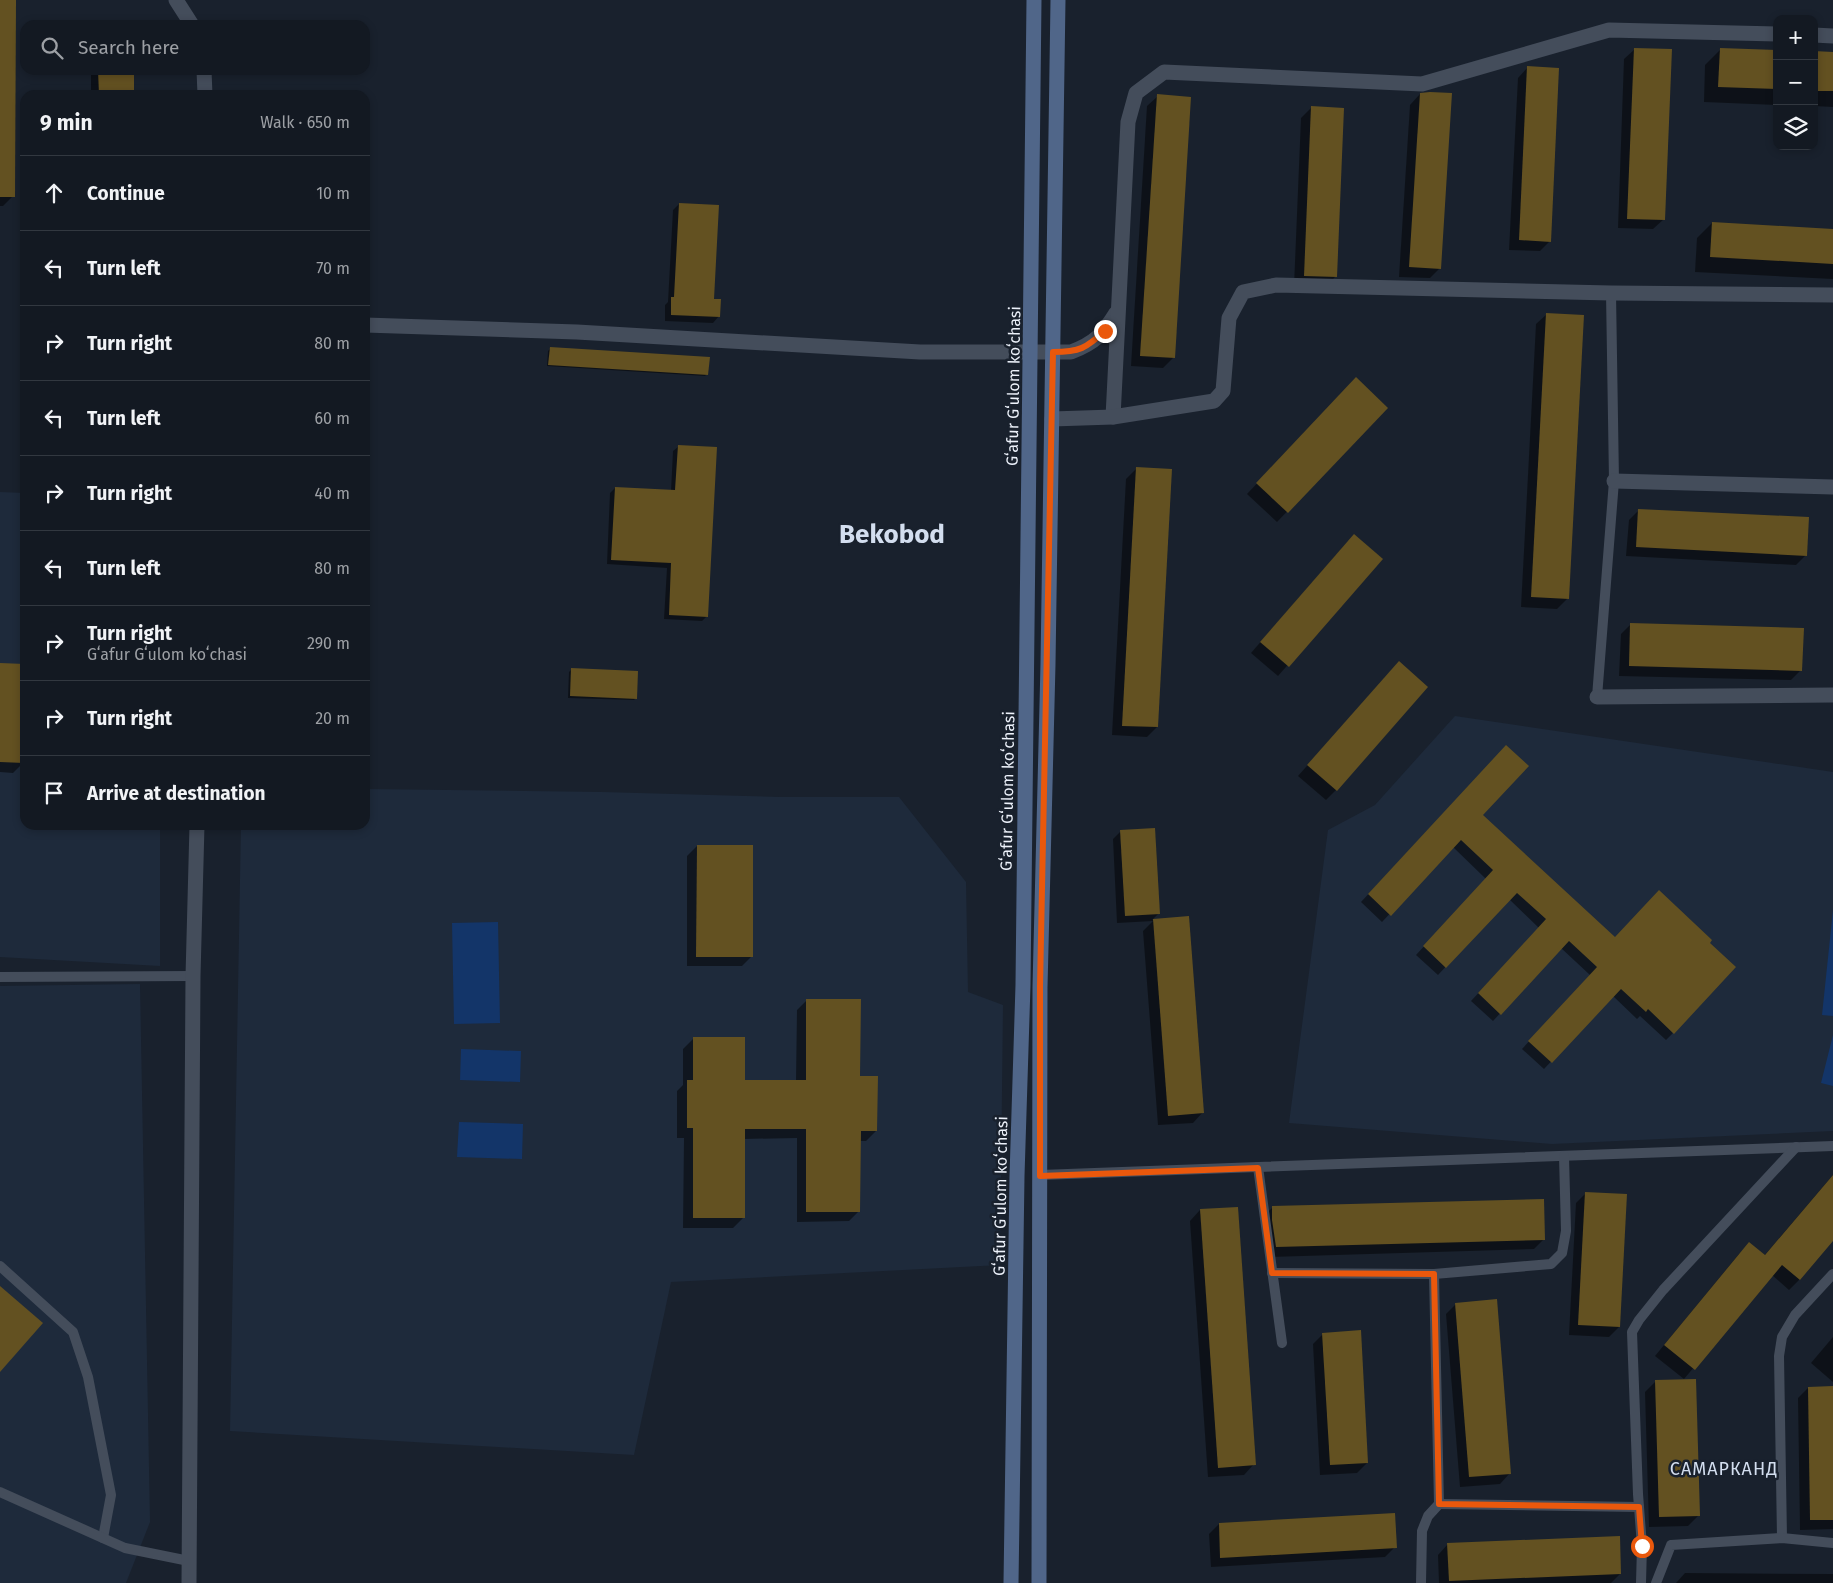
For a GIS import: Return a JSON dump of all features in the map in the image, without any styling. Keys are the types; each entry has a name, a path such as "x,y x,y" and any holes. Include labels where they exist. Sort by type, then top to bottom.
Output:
{"main road":[{"name":"Gʻafur Gʻulom koʻchasi","path":"1011,1583 1017,1176 1023,985 1034,0"},
{"path":"1039,1583 1040,986 1052,419 1058,0"},
{"path":"1023,985 1040,986"}],"street":[{"path":"176,0 189,20"},
{"path":"1113,417 1128,122 1136,93 1164,72 1422,84 1609,30 1773,34"},
{"path":"1818,35 1833,36"},
{"path":"204,75 205,90"},
{"path":"1052,419 1113,417 1214,401 1223,391 1228,318 1243,292 1276,285 1612,293 1833,295"},
{"path":"370,325 577,332 920,352 1071,352 1089,346 1105,331 1117,311"},
{"path":"1614,481 1833,487"},
{"path":"1597,697 1833,695"},
{"path":"189,1583 192,976 197,830"}],"lane":[{"path":"1597,697 1614,481 1612,293"},
{"path":"0,977 192,976"},
{"path":"1040,1176 1833,1146"},
{"path":"1641,1583 1642,1546 1632,1332 1663,1290 1796,1147"},
{"path":"1272,1273 1434,1274 1551,1264 1562,1253 1566,1231 1564,1156"},
{"path":"1258,1168 1282,1343"},
{"path":"0,1266 73,1332 88,1377 110,1495 103,1538"},
{"path":"1421,1583 1422,1531 1428,1516 1439,1504 1434,1274"},
{"path":"1782,1538 1779,1356 1782,1337 1795,1315 1833,1274"},
{"path":"0,1492 125,1548 189,1562"},
{"path":"1439,1504 1639,1507"},
{"path":"1656,1583 1671,1545 1782,1538 1833,1543"}],"shaded area":[{"path":"0,492 20,493 20,830 160,830 160,966 0,957"},
{"path":"1455,716 1833,772 1833,1131 1552,1144 1289,1123 1328,830 1375,805"},
{"path":"370,789 602,792 780,797 899,797 966,882 968,992 1003,1005 1000,1265 671,1282 634,1455 230,1431 241,830 370,830"},
{"path":"1833,910 1833,1016 1822,1015"},
{"path":"498,922 500,1023 454,1024 452,923"},
{"path":"140,984 150,1522 126,1583 0,1583 0,986"},
{"path":"1833,1035 1833,1086 1821,1083"},
{"path":"461,1049 521,1051 520,1082 460,1080"},
{"path":"459,1122 523,1124 522,1159 457,1157"}],"building":[{"path":"0,0 16,0 15,197 0,197"},
{"path":"1634,48 1672,49 1665,220 1627,219"},
{"path":"1720,48 1773,50 1773,89 1718,87"},
{"path":"1818,51 1833,52 1833,91 1818,91"},
{"path":"1527,66 1559,68 1551,242 1519,240"},
{"path":"98,75 134,75 134,90 99,90"},
{"path":"1420,93 1452,93 1441,269 1409,267"},
{"path":"1157,94 1191,97 1175,358 1140,356"},
{"path":"1311,106 1344,108 1337,277 1304,276"},
{"path":"679,203 719,205 714,299 721,299 720,317 671,315 671,297 674,297"},
{"path":"1712,222 1833,229 1833,264 1710,257"},
{"path":"1546,313 1584,315 1569,599 1531,597"},
{"path":"550,347 710,357 708,375 548,365"},
{"path":"1356,377 1388,408 1288,513 1256,483"},
{"path":"678,445 717,447 708,617 669,615 671,563 611,560 615,487 675,490"},
{"path":"1136,467 1172,469 1158,727 1122,726"},
{"path":"1638,509 1809,517 1807,556 1636,547"},
{"path":"1354,534 1383,559 1289,667 1260,642"},
{"path":"1630,623 1804,628 1802,671 1629,666"},
{"path":"1399,661 1428,687 1337,791 1307,765"},
{"path":"0,663 20,664 20,763 0,762"},
{"path":"571,668 638,671 637,699 570,696"},
{"path":"1506,745 1529,766 1483,815 1615,937 1659,890 1712,940 1710,943 1736,967 1674,1034 1648,1009 1646,1012 1621,989 1552,1063 1528,1041 1597,967 1569,941 1501,1015 1478,993 1546,919 1517,893 1446,968 1423,946 1493,870 1461,840 1391,916 1368,894"},
{"path":"1155,828 1160,914 1125,916 1120,830"},
{"path":"697,845 753,845 753,957 696,957"},
{"path":"1189,916 1204,1113 1168,1116 1153,919"},
{"path":"806,999 861,999 860,1076 878,1076 877,1131 861,1131 860,1212 806,1212 806,1129 745,1129 745,1218 693,1218 693,1128 687,1128 687,1080 693,1080 693,1037 745,1037 745,1080 806,1080"},
{"path":"1833,1175 1833,1241 1800,1280 1782,1265 1695,1370 1664,1345 1749,1242 1765,1255"},
{"path":"1585,1192 1627,1194 1620,1327 1578,1325"},
{"path":"1544,1199 1545,1240 1276,1247 1272,1220 1272,1206"},
{"path":"1238,1207 1256,1465 1218,1468 1200,1209"},
{"path":"0,1286 43,1323 0,1372"},
{"path":"1497,1299 1511,1474 1469,1477 1455,1303"},
{"path":"1361,1330 1368,1463 1330,1465 1322,1333"},
{"path":"1696,1379 1700,1516 1659,1517 1655,1380"},
{"path":"1833,1386 1833,1520 1810,1520 1808,1387"},
{"path":"1395,1513 1397,1548 1220,1558 1219,1523"},
{"path":"1620,1536 1621,1574 1449,1581 1447,1543"}],"district":[{"name":"Bekobod","path":"892,534"},
{"name":"САМАРКАНД","path":"1724,1469"}],"route":[{"path":"1105,331 1089,346 1071,352 1053,352 1040,986 1040,1176 1258,1168 1272,1273 1434,1274 1439,1504 1639,1507 1642,1546"}]}
